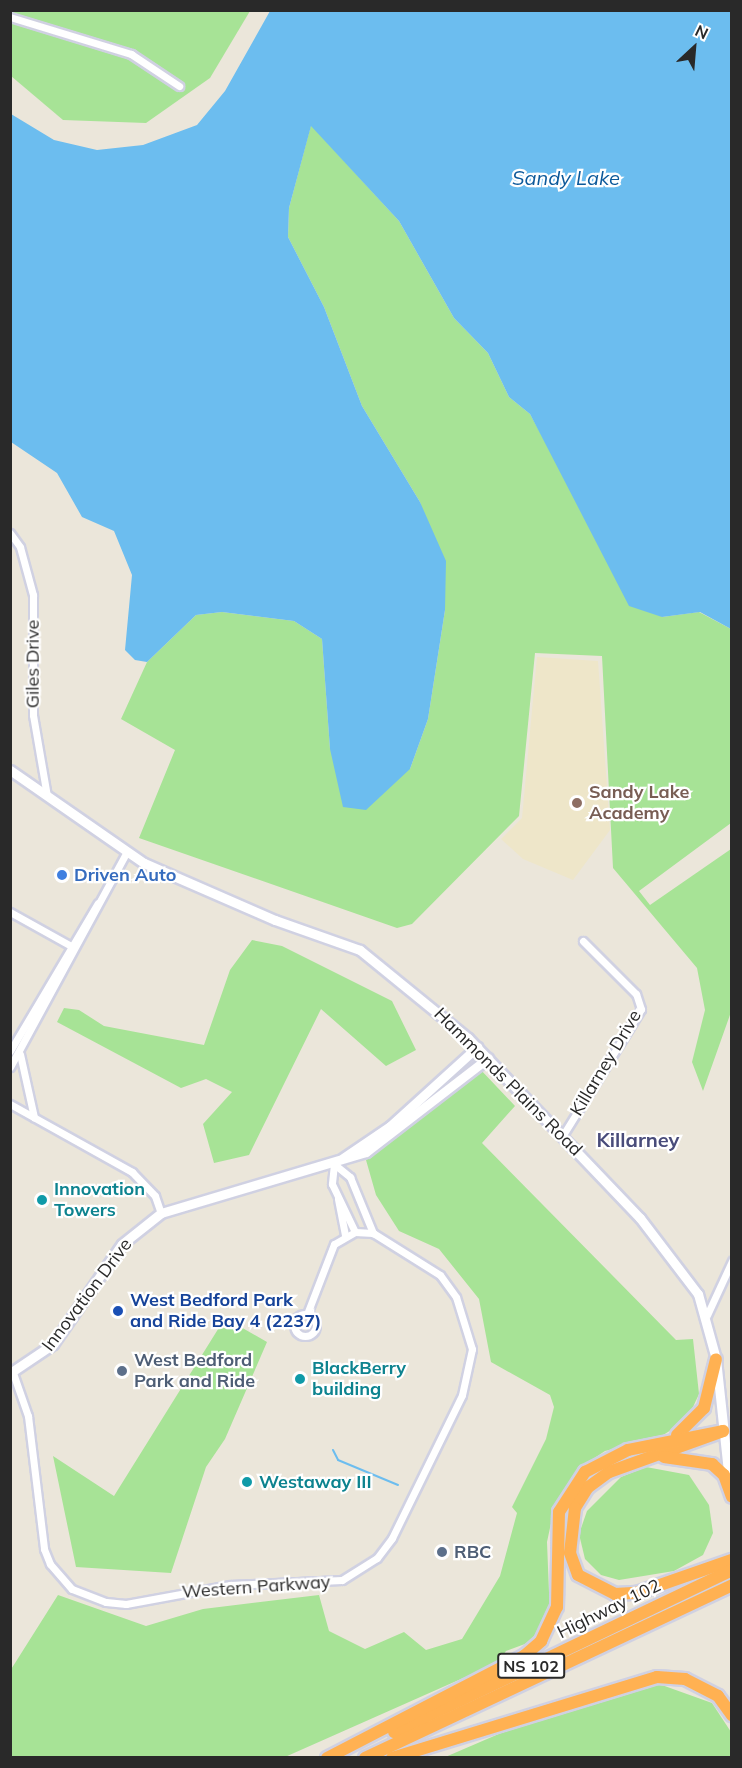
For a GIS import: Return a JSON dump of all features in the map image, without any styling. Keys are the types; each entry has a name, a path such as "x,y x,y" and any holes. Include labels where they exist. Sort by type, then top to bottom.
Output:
{"highway":[{"path":"666,1441 685,1430 704,1408 716,1359"},
{"path":"327,1758 535,1647 550,1628 557,1606 555,1529 566,1494 600,1462 666,1441 723,1431"},
{"path":"723,1431 642,1458 595,1482 575,1508 570,1553 578,1575 615,1594 637,1593 727,1567"},
{"path":"642,1458 706,1461 724,1475 732,1497"},
{"name":"Highway 102","path":"339,1758 727,1567"},
{"name":"Highway 102","path":"365,1758 679,1609 728,1589"},
{"path":"392,1758 657,1677 685,1679 718,1696 732,1714"}],"main road":[{"name":"Hammonds Plains Road","path":"10,770 126,853 274,920 360,950 477,1047 563,1135 674,1256 706,1315 716,1359 732,1491"},
{"name":"Innovation Drive","path":"334,1164 390,1126 477,1047"},
{"name":"Innovation Drive","path":"12,1373 53,1344 122,1244 161,1213 334,1164 390,1136 488,1058"}],"street":[{"path":"10,17 130,54 179,86"},
{"name":"Giles Drive","path":"10,533 20,547 33,595 33,722 48,798"},
{"path":"10,1051 69,945 98,903 126,853"},
{"path":"10,1066 20,1054 78,950 98,903"},
{"path":"10,912 78,950"},
{"name":"Killarney Drive","path":"563,1135 641,1009 636,994 583,941"},
{"path":"20,1054 34,1117"},
{"path":"10,1104 132,1173 155,1196 161,1213"},
{"path":"307,1314 329,1253 345,1236 334,1164"},
{"path":"334,1164 350,1177 373,1233"},
{"path":"338,1199 355,1232"},
{"name":"Western Parkway","path":"12,1373 28,1416 50,1564 87,1597 126,1604 201,1588 350,1578 377,1558 407,1510 462,1395 472,1349 456,1297 440,1275 373,1233 355,1232 345,1236"},
{"path":"706,1315 732,1261"}],"shaded area":[{"path":"537,657 598,661 610,830 573,880 523,859 501,839 522,818"}],"green space":[{"path":"11,11 250,11 210,78 146,123 63,120 11,76"},
{"path":"311,125 399,221 454,318 488,353 509,397 530,414 581,507 662,617 699,612 731,629 731,823 639,891 650,905 731,849 731,1012 703,1091 692,1062 705,1010 697,968 613,868 602,656 535,653 519,816 412,924 397,928 139,838 175,750 121,719 147,662 196,615 222,612 294,621 322,639 330,749 410,769 428,719 445,610 420,502 362,406 324,307 288,237 289,208"},
{"path":"252,940 282,946 392,1001 416,1050 386,1066 321,1009 249,1155 214,1163 203,1124 232,1092 206,1079 181,1088 57,1022 64,1008 79,1010 104,1026 204,1045 230,970"},
{"path":"479,1068 515,1106 482,1143 676,1340 693,1339 699,1394 687,1420 660,1437 605,1451 578,1469 554,1509 547,1542 550,1618 533,1641 506,1651 497,1663 285,1757 11,1757 10,1671 58,1595 146,1626 203,1609 319,1595 329,1631 365,1649 404,1632 426,1650 462,1639 500,1576 517,1513 512,1507 546,1439 554,1407 550,1395 491,1362 479,1299 439,1249 399,1231 376,1195 366,1160"},
{"path":"225,1318 267,1342 225,1439 206,1467 171,1573 76,1567 53,1456 114,1496"},
{"path":"646,1467 689,1475 709,1505 713,1533 703,1555 674,1571 619,1580 601,1575 585,1559 579,1534 587,1511 621,1477"},
{"path":"659,1684 712,1703 731,1732 731,1757 443,1758 501,1733"}],"water":[{"name":"Sandy Lake","path":"270,11 731,11 731,629 700,612 662,617 629,606 530,414 509,397 488,353 454,318 399,221 311,126 289,208 288,237 324,307 362,406 420,502 446,561 445,610 428,719 410,769 366,810 343,807 330,749 322,639 294,621 222,612 196,615 147,662 135,660 125,650 132,575 114,531 82,517 57,473 11,442 11,114 54,140 97,150 143,145 197,125 225,91"}],"waterway":[{"path":"333,1450 338,1460 398,1485"}],"place":[{"name":"Sandy Lake Academy","path":"577,803"},
{"name":"Driven Auto","path":"62,875"},
{"name":"Innovation Towers","path":"42,1200"},
{"name":"West Bedford Park and Ride Bay 4 (2237)","path":"118,1311"},
{"name":"West Bedford Park and Ride","path":"122,1371"},
{"name":"BlackBerry building","path":"300,1379"},
{"name":"Westaway III","path":"247,1482"},
{"name":"RBC","path":"442,1552"}],"district":[{"name":"Killarney","path":"638,1139"}]}
